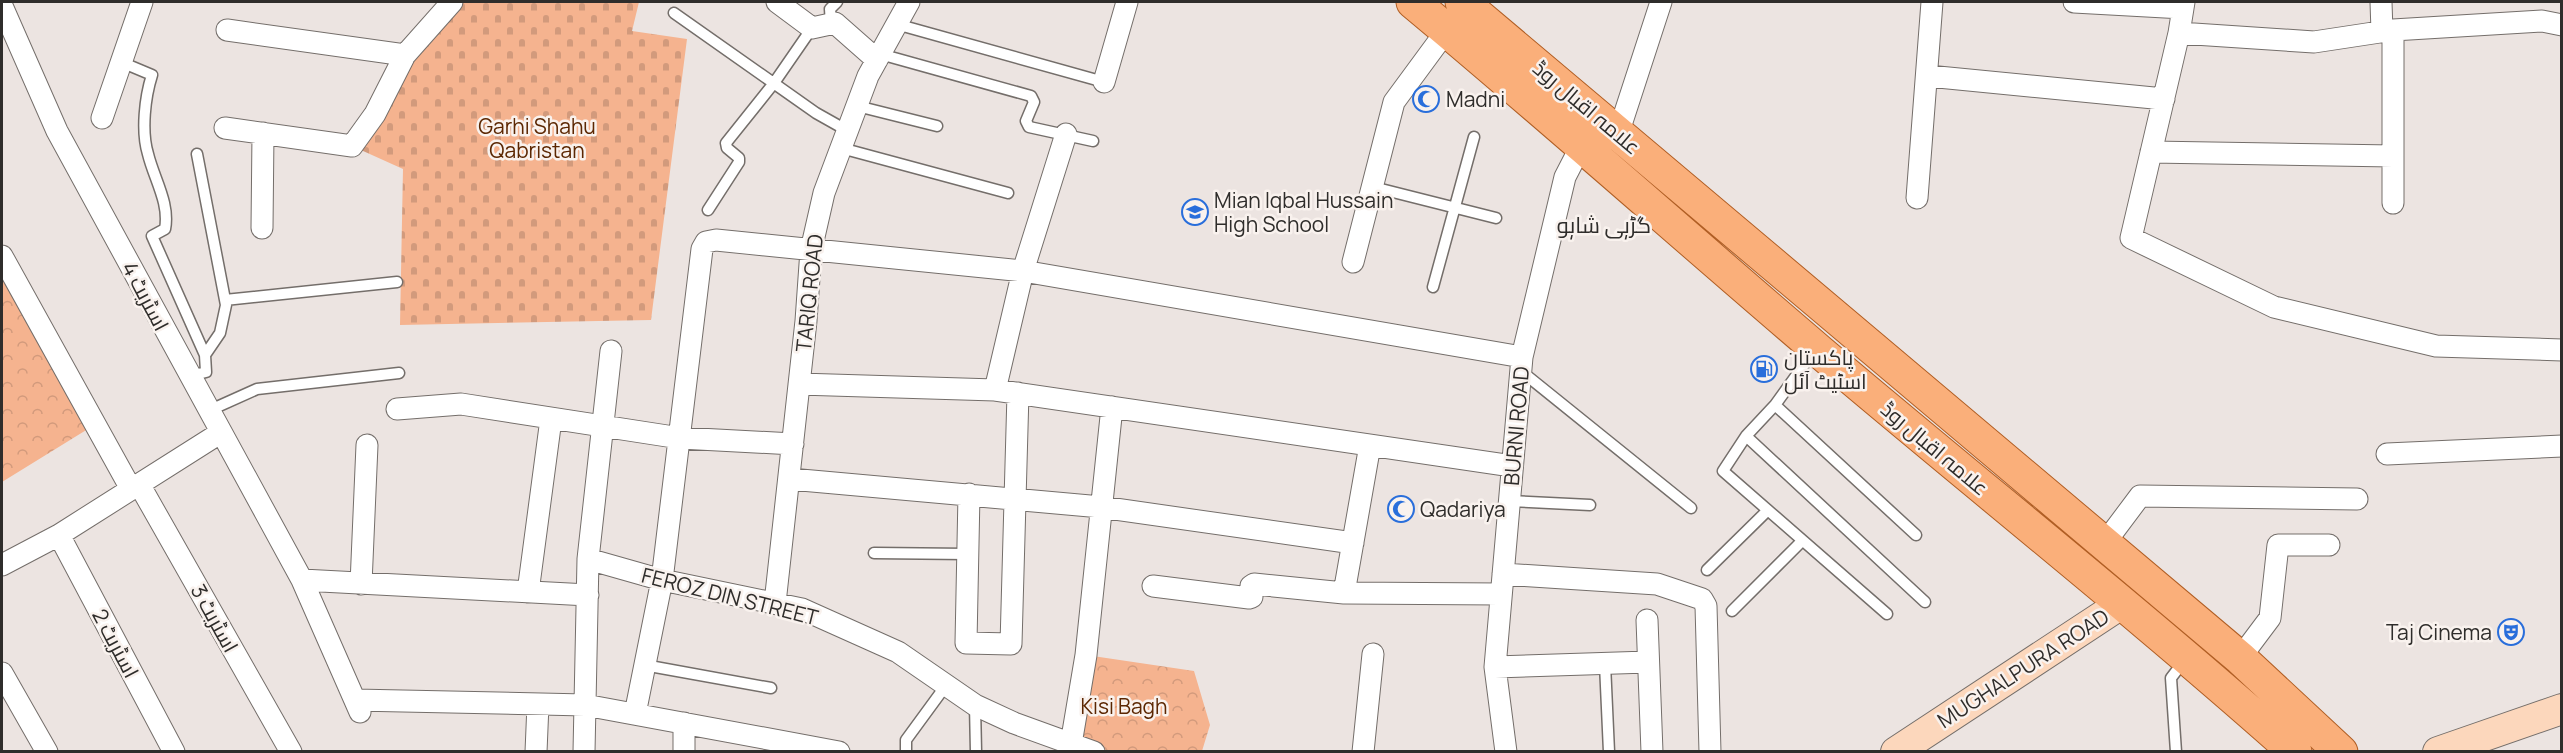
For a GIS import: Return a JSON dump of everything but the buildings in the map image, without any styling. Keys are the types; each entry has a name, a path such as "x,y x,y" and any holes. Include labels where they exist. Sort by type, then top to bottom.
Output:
{"main road":[{"name":"علامہ اقبال روڈ","path":"1413,2 1582,144 1804,338 2121,604 2188,656 2295,752"},
{"name":"علامہ اقبال روڈ","path":"1462,2 2240,658 2341,752"},
{"path":"1804,338 1817,300"},
{"name":"MUGHALPURA ROAD","path":"1896,752 2121,604"},
{"path":"2438,752 2562,709"}],"street":[{"path":"102,118 142,2"},
{"path":"225,128 352,146 375,114 405,55 452,2"},
{"path":"779,2 821,26 835,23 878,57"},
{"name":"TARIQ ROAD","path":"775,603 790,479 811,250 824,193 857,106 878,57 909,2"},
{"path":"1104,82 1127,2"},
{"path":"1618,134 1661,2"},
{"path":"1917,198 1932,2"},
{"path":"2074,2 2183,4 2179,33 2131,238 2274,307 2436,346 2562,350"},
{"path":"2380,2 2388,31 2393,203"},
{"name":"اسٹریٹ 4","path":"2,6 57,131 302,580 358,706 538,704"},
{"path":"2179,33 2314,42 2388,31 2542,21 2562,25"},
{"path":"227,30 405,55"},
{"path":"1353,262 1394,102 1447,30"},
{"path":"1928,75 2164,99"},
{"path":"262,228 263,133"},
{"path":"995,390 1023,271 1066,134"},
{"name":"BURNI ROAD","path":"1506,752 1495,667 1521,364 1565,177 1582,144"},
{"path":"2151,152 2393,156"},
{"path":"635,714 662,580 702,249 706,242 716,240 1023,271 1521,364"},
{"name":"اسٹریٹ 3","path":"3,261 291,752"},
{"path":"584,752 588,559 611,351"},
{"path":"799,384 995,390 1512,466"},
{"path":"969,494 966,643 1011,644 1017,498 1018,393"},
{"path":"397,409 461,404 680,438 793,444"},
{"path":"1071,744 1086,655 1112,407"},
{"path":"528,592 551,419"},
{"path":"2,565 59,535 220,433"},
{"path":"361,584 366,445"},
{"path":"1344,593 1370,445"},
{"path":"2387,454 2562,446"},
{"path":"790,479 1101,507 1353,543"},
{"path":"2104,544 2140,496 2357,499"},
{"name":"اسٹریٹ 2","path":"59,535 174,752"},
{"path":"2240,658 2270,618 2278,545 2329,546"},
{"name":"FEROZ DIN STREET","path":"588,559 662,580 802,609 898,652 975,705 1094,752"},
{"path":"302,580 588,595"},
{"path":"1153,586 1249,598 1252,597 1251,586 1254,584 1344,593 1502,584 1657,584 1702,599 1706,606 1710,752"},
{"path":"1647,620 1652,752"},
{"path":"1363,752 1373,654"},
{"path":"1495,667 1648,662"},
{"path":"2,673 47,752"},
{"path":"536,752 538,704 585,705 839,752"},
{"path":"684,723 684,752"}],"lane":[{"path":"708,210 738,162 739,158 727,148 726,142 821,26 830,9 837,2"},
{"path":"674,13 774,83 844,140 1008,193"},
{"path":"896,24 1104,82"},
{"path":"878,57 1031,96 1034,102 1026,125 1093,141"},
{"path":"121,62 152,75 147,91 147,151 168,214 165,229 152,236 205,355 206,372 189,376"},
{"path":"857,106 937,126"},
{"path":"1433,287 1474,137"},
{"path":"197,154 225,300 220,333 205,355"},
{"path":"1373,187 1496,218"},
{"path":"225,300 397,282"},
{"path":"1804,338 1775,405 1746,436 1723,471 1887,614"},
{"path":"1521,364 1691,508"},
{"path":"208,411 257,390 399,373"},
{"path":"1775,405 1916,535"},
{"path":"1746,436 1925,602"},
{"path":"1509,501 1590,505"},
{"path":"1707,570 1767,511"},
{"path":"1732,611 1803,541"},
{"path":"874,553 968,554"},
{"path":"2176,752 2171,678 2188,656"},
{"path":"1605,664 1609,752"},
{"path":"644,665 771,688"},
{"path":"906,752 906,740 947,684"},
{"path":"975,705 976,752"}],"green space":[{"name":"Garhi Shahu Qabristan","path":"452,2 639,2 632,31 687,39 651,320 400,325 403,169 352,146"},
{"path":"2,265 96,424 2,482"},
{"name":"Kisi Bagh","path":"1086,655 1194,671 1210,725 1202,751 1100,752 1071,744"}],"place":[{"name":"Madni","path":"1426,99"},
{"name":"Mian Iqbal Hussain High School","path":"1195,212"},
{"name":"پاکستان اسٹیٹ آئل","path":"1764,369"},
{"name":"Qadariya","path":"1401,509"},
{"name":"Taj Cinema","path":"2511,632"}],"district":[{"name":"گڑہی شاہو","path":"1604,225"}]}
